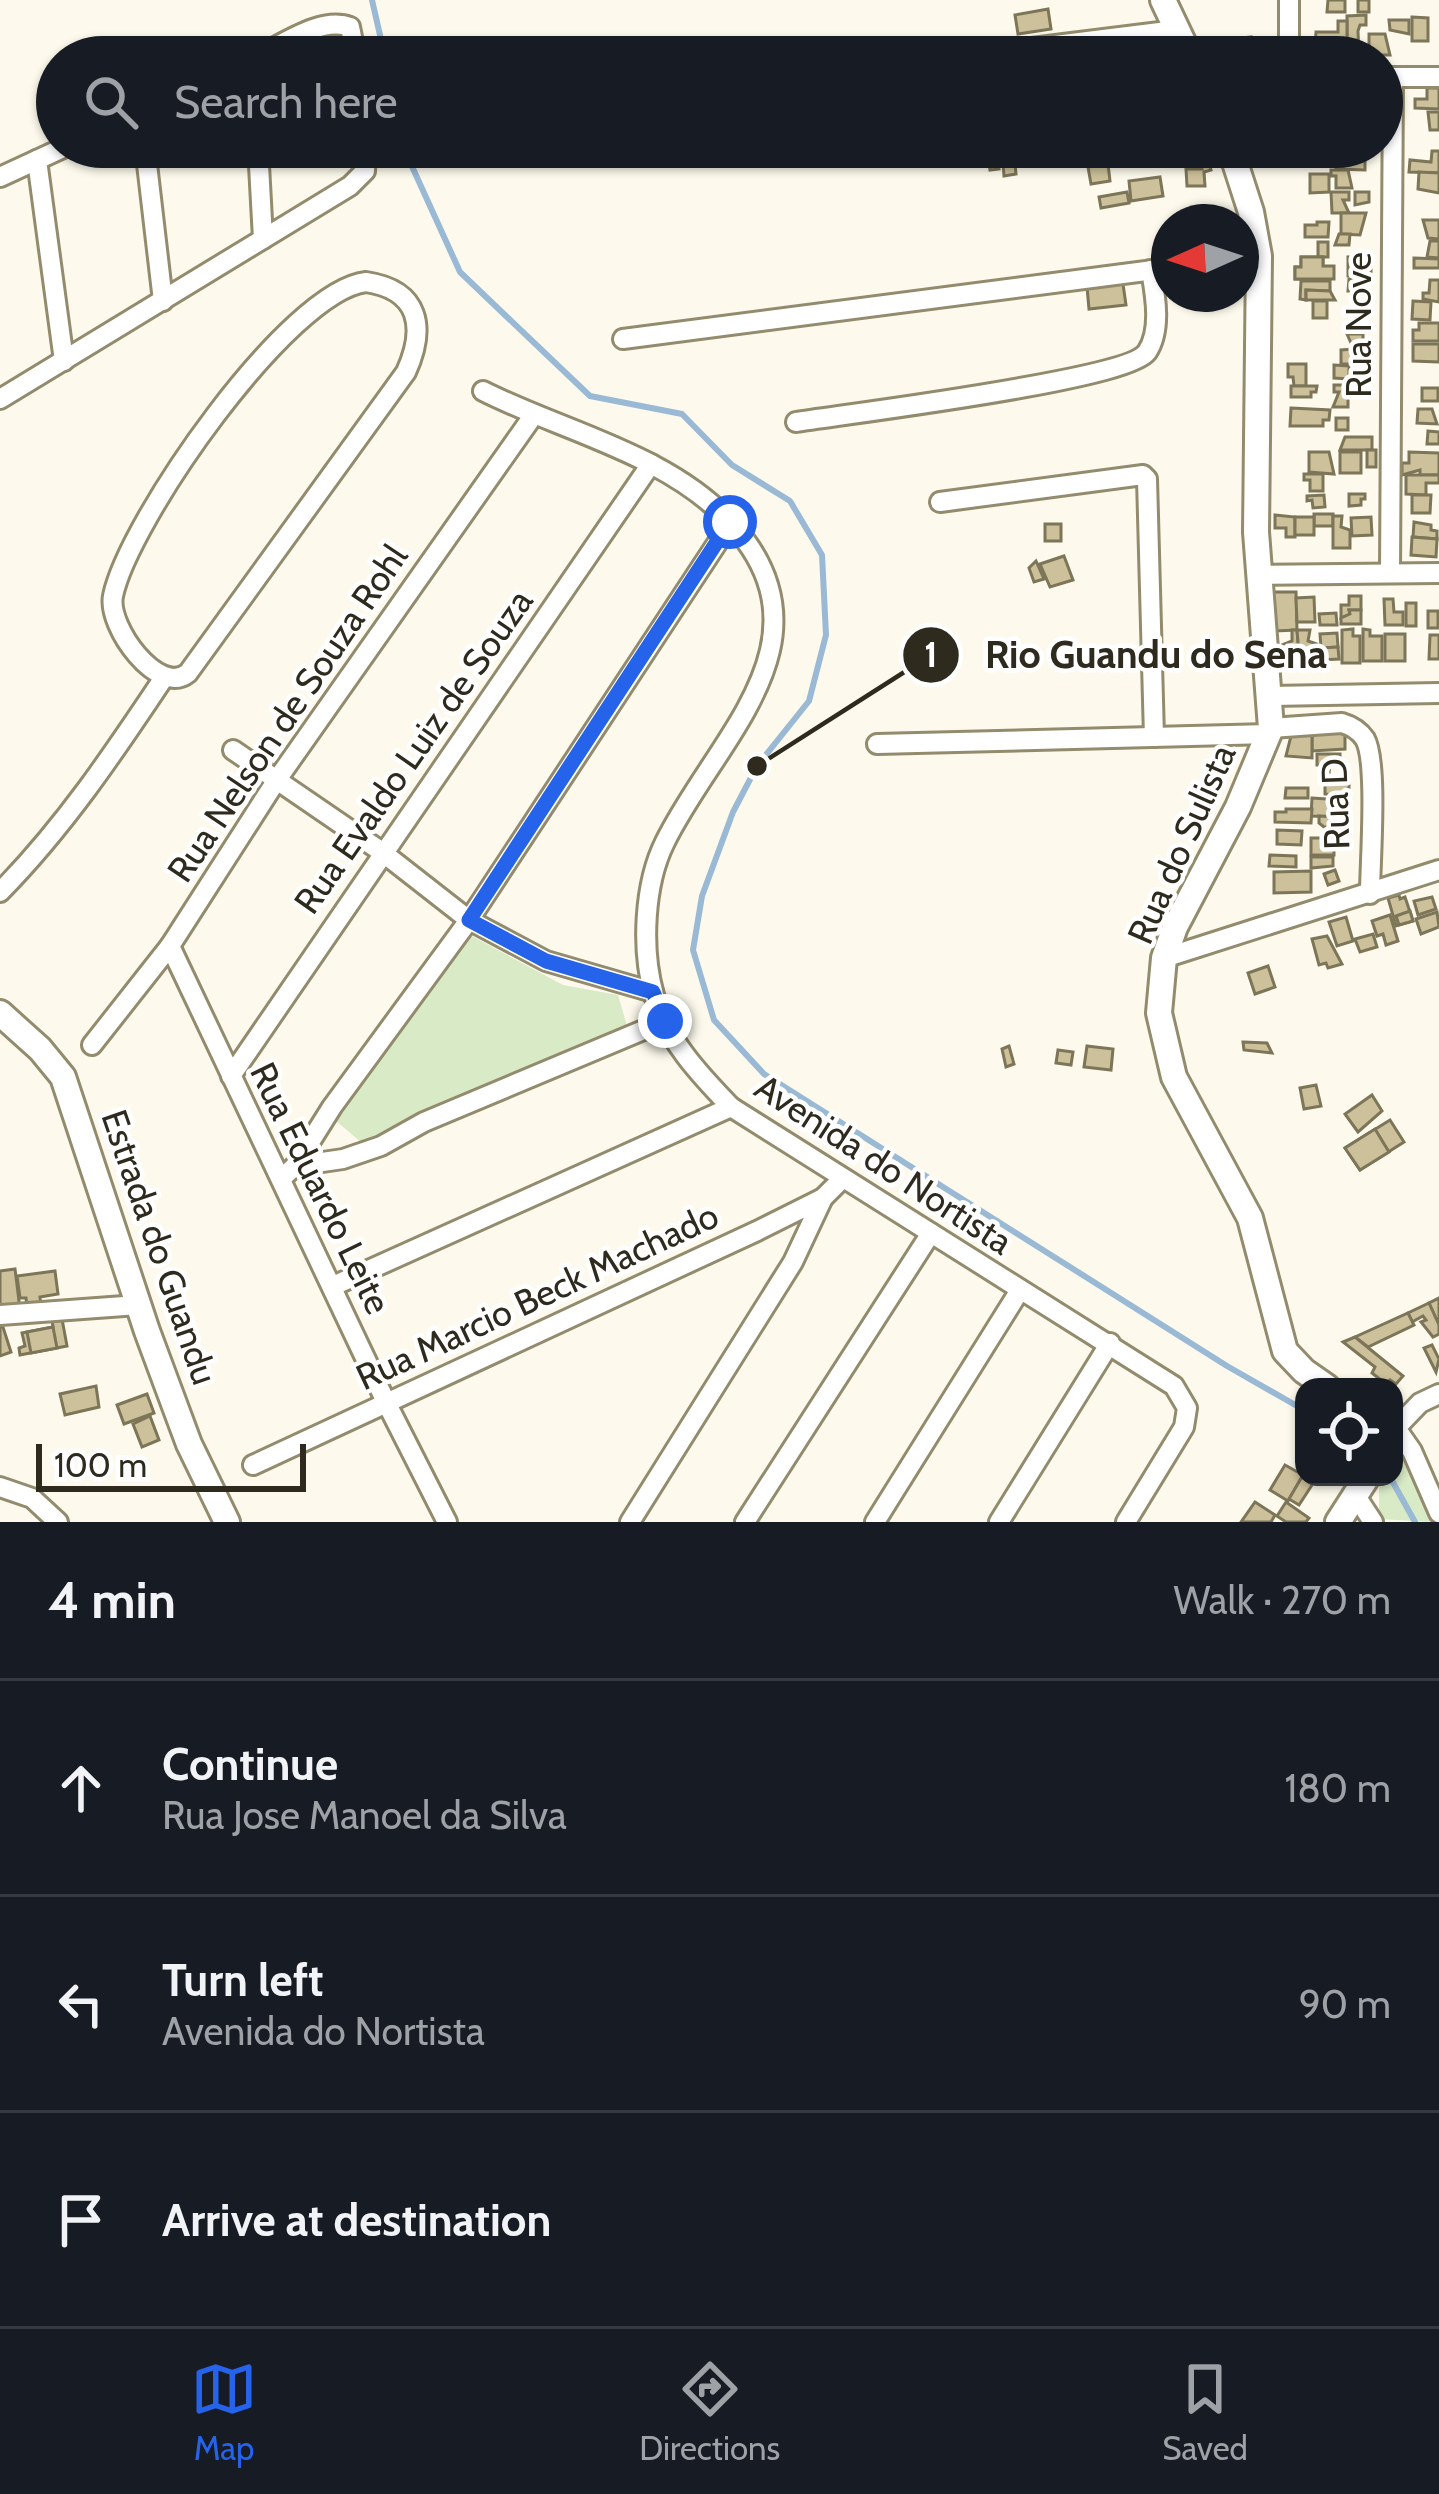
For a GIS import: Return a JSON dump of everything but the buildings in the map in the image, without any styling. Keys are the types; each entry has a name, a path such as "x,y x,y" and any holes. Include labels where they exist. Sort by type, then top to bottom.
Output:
{"street":[{"path":"1163,0 1179,36"},
{"path":"1289,0 1289,36"},
{"path":"299,36 338,23 350,27 353,36"},
{"path":"1127,36 1176,30"},
{"path":"1403,77 1439,77"},
{"path":"0,176 36,160"},
{"path":"38,168 64,361"},
{"path":"147,168 163,301"},
{"path":"259,168 263,239"},
{"path":"0,399 360,178 365,168"},
{"name":"Rua do Sulista","path":"1237,168 1248,204"},
{"name":"Rua Nove","path":"1388,168 1390,572"},
{"path":"623,339 1151,270"},
{"path":"358,283 375,284 404,298 416,314 418,336 406,372 188,673 181,679 163,679 120,634 111,616 117,579 141,529 203,431 239,385 318,305 358,283"},
{"path":"796,422 1110,370 1148,351 1156,312"},
{"name":"Rua do Sulista","path":"1251,312 1257,574 1271,696 1270,731 1238,807 1175,927 1164,958 1159,1013 1174,1077 1250,1218 1286,1351 1314,1378"},
{"name":"Avenida do Nortista","path":"483,391 651,464 730,522 755,554 770,594 771,645 756,698 663,846 650,889 647,944 653,992 665,1021 701,1076 731,1107 1174,1387 1184,1399 1187,1416 1126,1522"},
{"name":"Rua Nelson de Souza Rohl","path":"92,1045 170,946 276,782 532,416"},
{"name":"Rua Evaldo Luiz de Souza","path":"231,1076 651,464"},
{"path":"940,502 1147,479 1154,737"},
{"path":"288,1173 469,920 730,522"},
{"path":"1257,574 1439,572"},
{"path":"0,892 85,796 163,679"},
{"path":"1271,696 1439,693"},
{"name":"Rua D","path":"1270,731 1342,723 1365,739 1371,764 1370,894"},
{"path":"877,744 1270,731"},
{"path":"232,750 382,852 469,920 546,961 653,992"},
{"path":"1164,958 1439,870"},
{"name":"Rua Eduardo Leite","path":"170,946 231,1076 288,1173 333,1286 447,1522"},
{"name":"Estrada do Guandu","path":"0,1013 63,1077 189,1444 227,1522"},
{"path":"288,1173 343,1159 665,1021"},
{"path":"333,1286 731,1107"},
{"name":"Rua Marcio Beck Machado","path":"253,1466 823,1198 843,1178"},
{"path":"630,1522 793,1262 823,1198"},
{"path":"745,1522 932,1233"},
{"path":"875,1522 1020,1290"},
{"path":"0,1315 138,1305"},
{"path":"999,1522 1110,1343"},
{"path":"1403,1421 1420,1403 1439,1394"},
{"path":"1403,1439 1439,1513"},
{"path":"1338,1522 1361,1486"},
{"path":"1362,1486 1373,1522"},
{"path":"0,1487 32,1498 58,1522"}],"green space":[{"path":"468,934 563,985 618,995 628,1029 363,1144 334,1119"},
{"path":"1403,1452 1432,1522 1379,1519 1379,1486 1403,1486"}],"waterway":[{"path":"372,0 380,36"},
{"path":"413,168 460,272 590,396 682,414 732,465 790,501 822,555 826,635 809,701 757,766 733,812 702,896 693,950 714,1020 764,1074 1295,1405"},
{"path":"1395,1486 1415,1522"}],"place":[{"name":"Rio Guandu do Sena","path":"757,766"}],"route":[{"path":"665,1021 653,992 546,961 469,920 730,522"}]}
